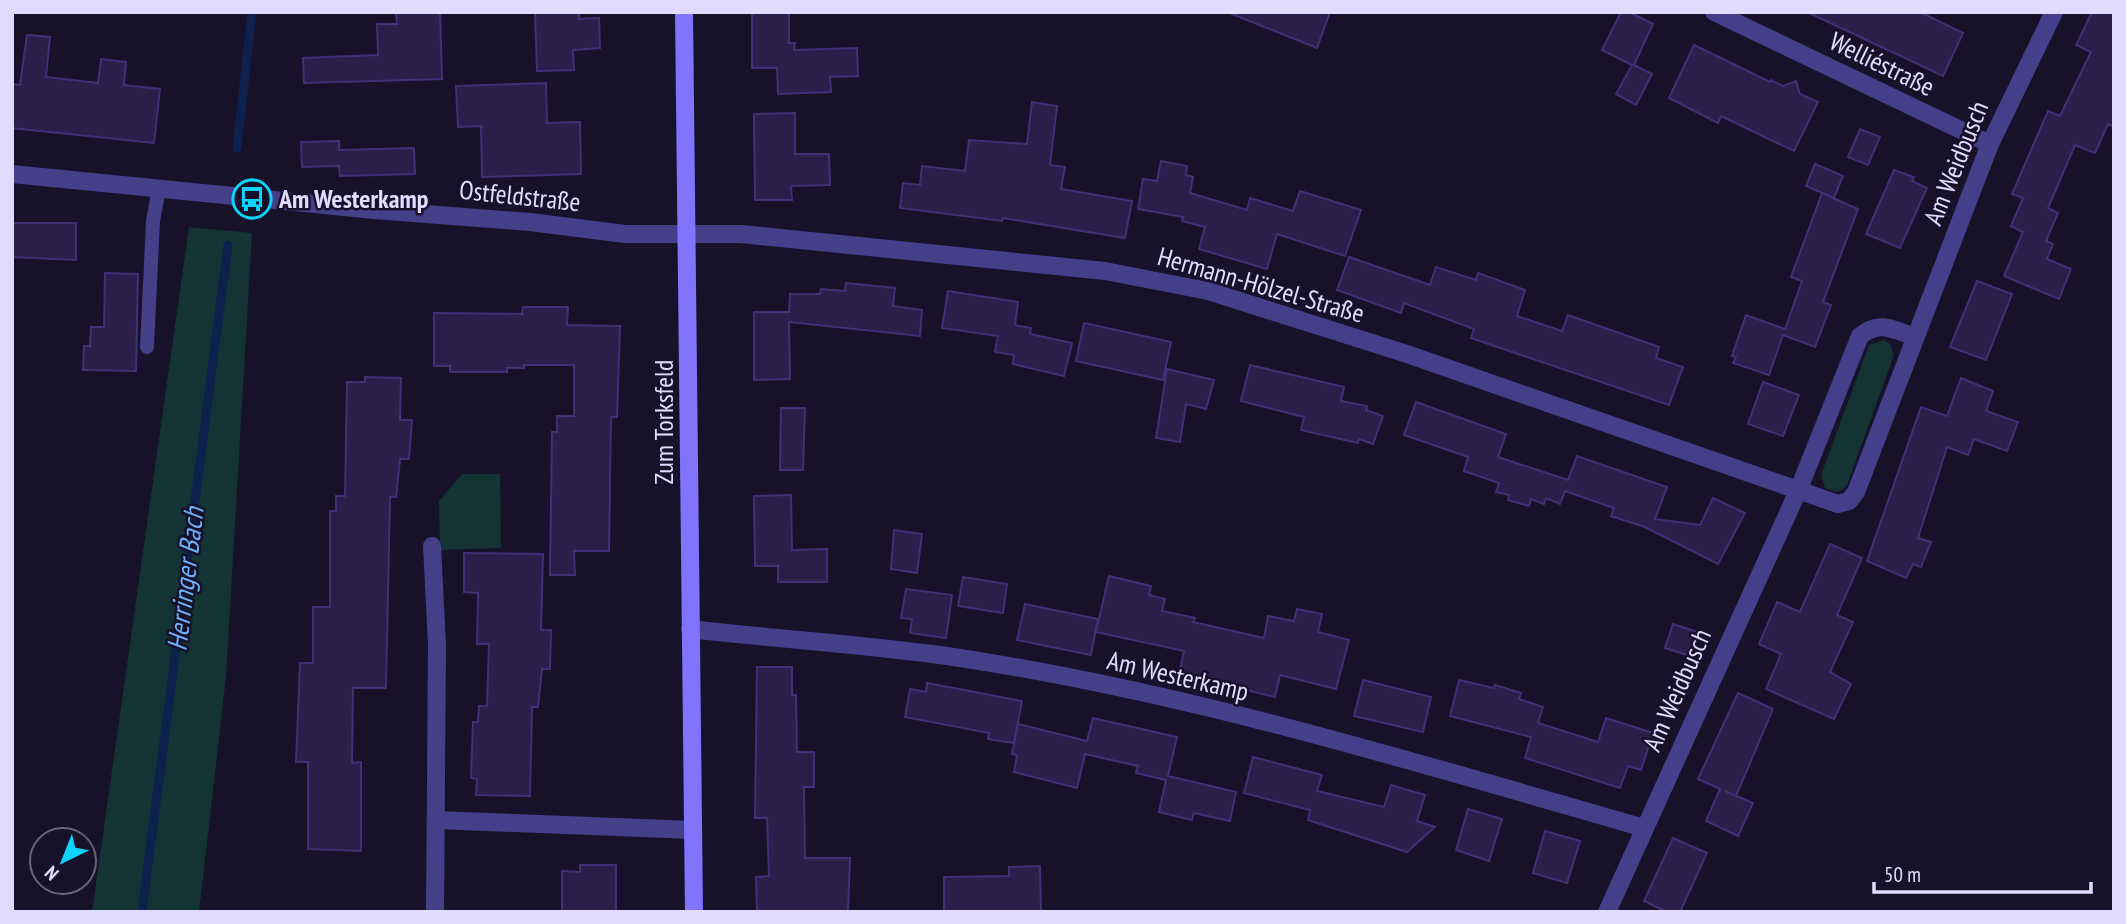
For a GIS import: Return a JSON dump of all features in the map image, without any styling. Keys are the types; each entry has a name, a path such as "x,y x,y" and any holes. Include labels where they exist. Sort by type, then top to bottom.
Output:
{"main road":[{"name":"Zum Torksfeld","path":"684,12 694,912"}],"street":[{"name":"Welliéstraße","path":"1714,12 1990,145"},
{"name":"Am Weidbusch","path":"1798,491 1839,504 1849,501 1856,492 1990,145 2053,12"},
{"name":"Ostfeldstraße","path":"12,174 374,210 530,222 625,234 688,234"},
{"name":"Hermann-Hölzel-Straße","path":"688,234 741,234 966,255 1105,271 1208,291 1407,354 1798,491"},
{"name":"Am Weidbusch","path":"1607,912 1798,491 1860,336 1870,327 1884,326 1914,337"},
{"path":"432,546 437,645 435,912"},
{"name":"Am Westerkamp","path":"690,629 947,656 1079,680 1402,758 1644,828"},
{"path":"436,820 693,831"}],"lane":[{"path":"148,347 153,221 159,188"}],"green space":[{"path":"189,227 252,233 226,677 199,912 92,912 94,896 98,896 98,870"},
{"path":"1884,340 1890,344 1894,355 1847,485 1837,492 1825,488 1821,475 1869,345"},
{"path":"462,474 500,474 501,548 440,550 439,501"}],"building":[{"path":"396,12 440,12 442,79 304,83 303,58 378,55 377,24 397,24"},
{"path":"535,12 579,12 579,19 599,18 600,48 573,50 574,70 537,71"},
{"path":"752,12 789,12 789,43 795,43 794,50 857,48 858,76 830,77 831,92 778,94 777,68 752,68"},
{"path":"1227,12 1330,12 1317,48"},
{"path":"1621,12 1629,12 1653,24 1634,65 1652,74 1636,105 1616,94 1632,65 1602,50"},
{"path":"1807,12 1920,12 1963,33 1943,76"},
{"path":"2092,12 2114,12 2114,127 2108,124 2095,153 2075,145 2048,208 2058,213 2046,241 2053,244 2047,259 2071,269 2059,299 2004,276 2023,232 2011,226 2023,198 2012,194 2048,111 2060,116 2091,52 2076,45"},
{"path":"27,35 50,37 46,77 98,83 101,59 126,62 124,85 160,89 154,143 12,128 12,84 20,85"},
{"path":"1694,45 1770,82 1771,80 1783,86 1796,81 1800,94 1818,102 1794,151 1721,116 1718,123 1669,98"},
{"path":"546,83 547,123 580,122 581,174 482,177 481,126 458,127 456,86"},
{"path":"1032,102 1057,106 1050,165 1065,167 1061,189 1132,201 1125,238 1003,218 1002,221 900,208 903,183 920,185 922,166 965,171 969,140 1027,144"},
{"path":"795,113 795,154 829,154 830,185 791,186 792,200 755,200 754,114"},
{"path":"1860,129 1880,137 1868,165 1848,157"},
{"path":"339,141 339,150 414,148 415,174 340,176 339,166 302,167 301,142"},
{"path":"1161,161 1187,166 1186,175 1193,177 1190,193 1247,210 1250,198 1293,211 1300,191 1361,210 1345,256 1277,234 1267,269 1199,249 1205,227 1182,221 1183,217 1138,209 1143,179 1157,181"},
{"path":"1815,164 1843,176 1834,198 1806,186"},
{"path":"1894,170 1914,177 1912,181 1927,188 1900,248 1866,234"},
{"path":"1822,193 1858,209 1823,302 1831,305 1815,347 1783,335 1769,375 1733,363 1736,357 1732,356 1746,315 1785,329 1802,281 1791,277"},
{"path":"12,223 76,223 76,260 12,257"},
{"path":"1349,257 1430,285 1436,267 1476,280 1478,273 1525,290 1517,316 1562,331 1568,315 1659,347 1656,358 1683,367 1669,405 1471,338 1474,329 1404,303 1401,313 1337,290"},
{"path":"105,273 138,274 136,371 83,370 84,346 90,346 91,327 104,327"},
{"path":"1977,281 2012,294 1986,360 1950,347"},
{"path":"846,283 895,288 893,306 922,310 920,336 789,322 790,379 754,380 754,312 789,312 790,294 820,294 821,289 845,291"},
{"path":"948,291 1018,302 1015,325 1031,328 1030,334 1072,343 1064,376 1013,364 1014,355 995,352 998,336 942,328"},
{"path":"523,307 568,307 567,325 620,326 617,417 611,417 609,551 574,551 575,575 550,575 552,432 557,432 557,416 574,416 574,365 524,365 524,368 507,368 507,372 450,372 450,366 434,366 434,313 522,314"},
{"path":"1084,323 1171,342 1163,380 1076,361"},
{"path":"1250,365 1344,387 1341,401 1367,406 1366,410 1383,416 1373,444 1359,439 1358,443 1301,430 1304,417 1241,401"},
{"path":"1167,369 1214,380 1206,409 1186,404 1180,442 1156,438"},
{"path":"365,377 401,378 400,420 412,420 409,459 400,459 396,497 390,497 386,688 353,688 352,763 361,762 361,851 308,849 308,762 296,762 300,663 313,663 313,607 330,607 330,511 336,511 336,496 345,496 347,382 365,382"},
{"path":"1961,378 1993,391 1986,411 2018,422 2007,451 1974,439 1968,455 1947,447 1918,538 1931,542 1921,567 1913,564 1906,578 1867,561 1921,407 1947,416"},
{"path":"1763,382 1799,395 1783,436 1748,424"},
{"path":"1416,402 1506,434 1498,457 1568,480 1577,456 1667,487 1655,519 1700,525 1713,498 1745,513 1718,564 1645,527 1611,516 1614,508 1565,491 1560,504 1546,498 1544,504 1531,499 1529,506 1508,500 1509,495 1496,492 1499,483 1464,471 1468,457 1404,435"},
{"path":"781,408 805,408 803,470 780,470"},
{"path":"791,495 792,550 827,549 827,582 778,582 778,566 755,566 754,496"},
{"path":"894,530 922,534 917,573 891,569"},
{"path":"1830,544 1862,558 1837,615 1853,622 1830,672 1851,684 1834,719 1766,689 1781,654 1759,644 1777,602 1800,612"},
{"path":"464,553 543,554 541,630 551,630 550,669 542,669 538,707 532,707 530,796 476,795 477,779 471,778 473,722 478,722 479,706 487,706 489,644 477,644 478,593 464,592"},
{"path":"1109,576 1151,586 1149,595 1165,599 1162,611 1195,618 1193,622 1264,638 1268,616 1294,621 1297,609 1322,614 1318,632 1349,640 1336,689 1280,675 1275,697 1179,674 1184,651 1096,632"},
{"path":"963,577 1007,584 1003,613 958,606"},
{"path":"906,589 952,595 946,638 910,633 912,619 901,618"},
{"path":"1025,604 1098,619 1091,655 1017,640"},
{"path":"1673,624 1697,632 1690,656 1665,648"},
{"path":"757,667 792,667 792,695 796,695 797,752 814,752 814,787 804,787 805,858 850,858 848,912 757,912 756,877 769,876 767,818 755,818"},
{"path":"1363,680 1431,697 1423,732 1354,716"},
{"path":"1459,680 1494,688 1495,685 1521,693 1519,699 1543,707 1538,723 1598,742 1606,718 1653,733 1641,770 1628,766 1620,788 1525,758 1531,737 1450,716"},
{"path":"927,683 1022,701 1014,743 988,739 989,733 905,717 910,689 926,692"},
{"path":"1738,693 1773,709 1736,796 1753,803 1738,836 1706,821 1720,789 1698,779"},
{"path":"1093,718 1177,737 1168,776 1236,792 1230,821 1194,813 1192,820 1159,812 1166,780 1136,773 1138,766 1085,754 1077,788 1014,772 1017,755 1012,754 1018,724 1087,741"},
{"path":"1253,757 1322,775 1317,791 1384,807 1391,785 1425,795 1417,821 1435,827 1407,852 1308,820 1310,810 1244,793"},
{"path":"1468,809 1502,819 1489,861 1456,850"},
{"path":"1545,831 1580,841 1567,883 1533,873"},
{"path":"1673,838 1707,853 1680,912 1667,912 1644,901"},
{"path":"580,865 616,865 616,912 562,912 562,871 580,872"},
{"path":"1040,866 1041,912 944,911 944,877 1009,876 1009,867"}],"waterway":[{"name":"Herringer Bach","path":"237,148 252,12"},
{"name":"Herringer Bach","path":"142,912 228,245"}],"place":[{"name":"Am Westerkamp","path":"252,199"}]}
